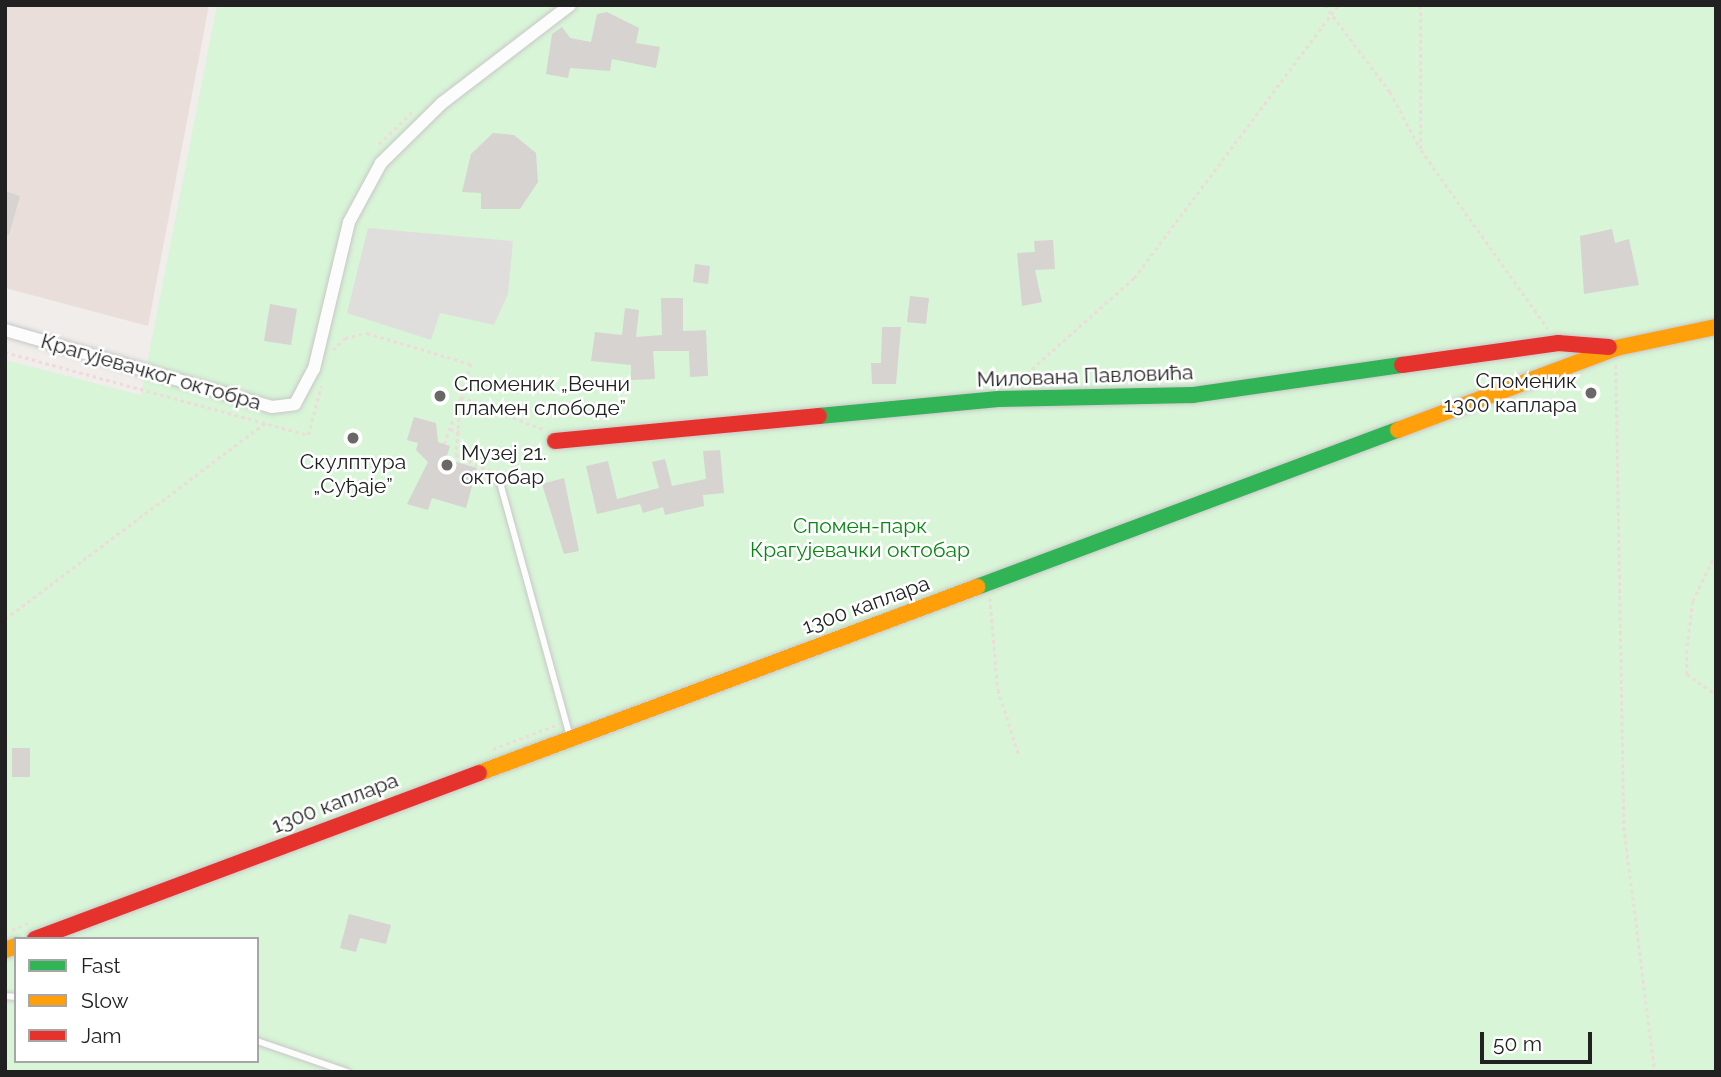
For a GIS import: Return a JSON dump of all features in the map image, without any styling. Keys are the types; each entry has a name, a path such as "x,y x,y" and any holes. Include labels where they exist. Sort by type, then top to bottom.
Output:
{"main road":[{"name":"1300 каплара","path":"41,937 570,737 1616,348 1716,327"},
{"name":"Милована Павловића","path":"562,440 998,399 1192,395 1558,343 1616,348"}],"street":[{"name":"Крагујевачког октобра","path":"5,330 289,407 314,369 349,222 393,147 570,5"}],"lane":[{"path":"499,479 570,737"},
{"path":"259,1042 346,1072"}],"path":[{"path":"1325,5 1390,92 1421,150 1558,343"},
{"path":"998,399 1133,278 1339,5"},
{"path":"1421,5 1421,150"},
{"path":"376,149 417,108"},
{"path":"328,361 345,338 367,333 471,364 444,444"},
{"path":"1616,348 1624,827 1655,1072"},
{"path":"5,352 308,435 325,372"},
{"path":"461,397 462,433 456,455 486,466 499,479"},
{"path":"461,397 562,440"},
{"path":"5,619 265,423"},
{"path":"450,429 462,433"},
{"path":"1716,554 1693,601 1687,650 1687,674 1716,694"},
{"path":"991,581 993,661 1019,755"}],"shaded area":[{"path":"5,5 209,5 148,326 5,288"},
{"path":"368,228 513,241 508,294 494,325 440,313 431,340 347,313"}],"green space":[{"name":"Спомен-парк Крагујевачки октобар","path":"217,5 1716,5 1716,1072 5,1072 5,360 141,395"}],"building":[{"path":"607,12 639,28 636,43 660,47 656,68 612,59 610,71 570,68 568,78 546,74 552,34 562,27 570,38 591,42 597,14"},
{"path":"493,133 514,135 536,153 538,182 520,209 481,209 481,193 462,192 471,154"},
{"path":"5,191 20,196 9,235 5,235"},
{"path":"1612,229 1615,243 1629,239 1639,285 1584,294 1580,236"},
{"path":"1053,240 1055,269 1035,270 1042,302 1022,306 1017,253 1035,252 1034,241"},
{"path":"695,264 710,266 708,284 693,282"},
{"path":"910,296 929,298 926,324 907,322"},
{"path":"661,298 683,298 683,331 706,330 708,376 690,377 689,351 653,351 655,379 631,380 631,365 591,361 595,332 622,335 625,308 639,310 636,337 662,335"},
{"path":"270,304 297,309 291,345 264,341"},
{"path":"882,327 901,327 896,384 872,384 871,363 881,363"},
{"name":"Музеј 21. октобар","path":"414,417 436,423 438,442 450,446 446,459 477,468 466,508 432,498 428,510 407,504 428,462 416,450 418,443 407,440"},
{"path":"720,450 724,493 703,495 704,506 665,515 663,507 643,513 640,504 597,514 586,466 608,461 617,499 659,488 652,462 665,459 672,486 706,479 703,451"},
{"path":"564,478 579,551 564,554 542,484"},
{"path":"12,748 30,748 30,777 12,777"},
{"path":"349,914 391,925 386,944 360,938 356,952 340,948"}],"traffic: fast":[{"path":"819,416 998,399 1193,395 1402,365"},
{"path":"977,587 1398,430"}],"traffic: slow":[{"path":"1398,430 1616,348 1716,327"},
{"path":"479,773 977,587"},
{"path":"5,950 14,947"}],"traffic: jam":[{"path":"1402,365 1558,343 1609,347"},
{"path":"555,441 819,416"},
{"path":"40,937 479,773"}],"place":[{"name":"Споменик 1300 каплара","path":"1591,393"},
{"name":"Споменик „Вечни пламен слободе”","path":"440,396"},
{"name":"Скулптура „Суђаје”","path":"353,438"},
{"name":"Музеј 21. октобар","path":"447,465"}]}
